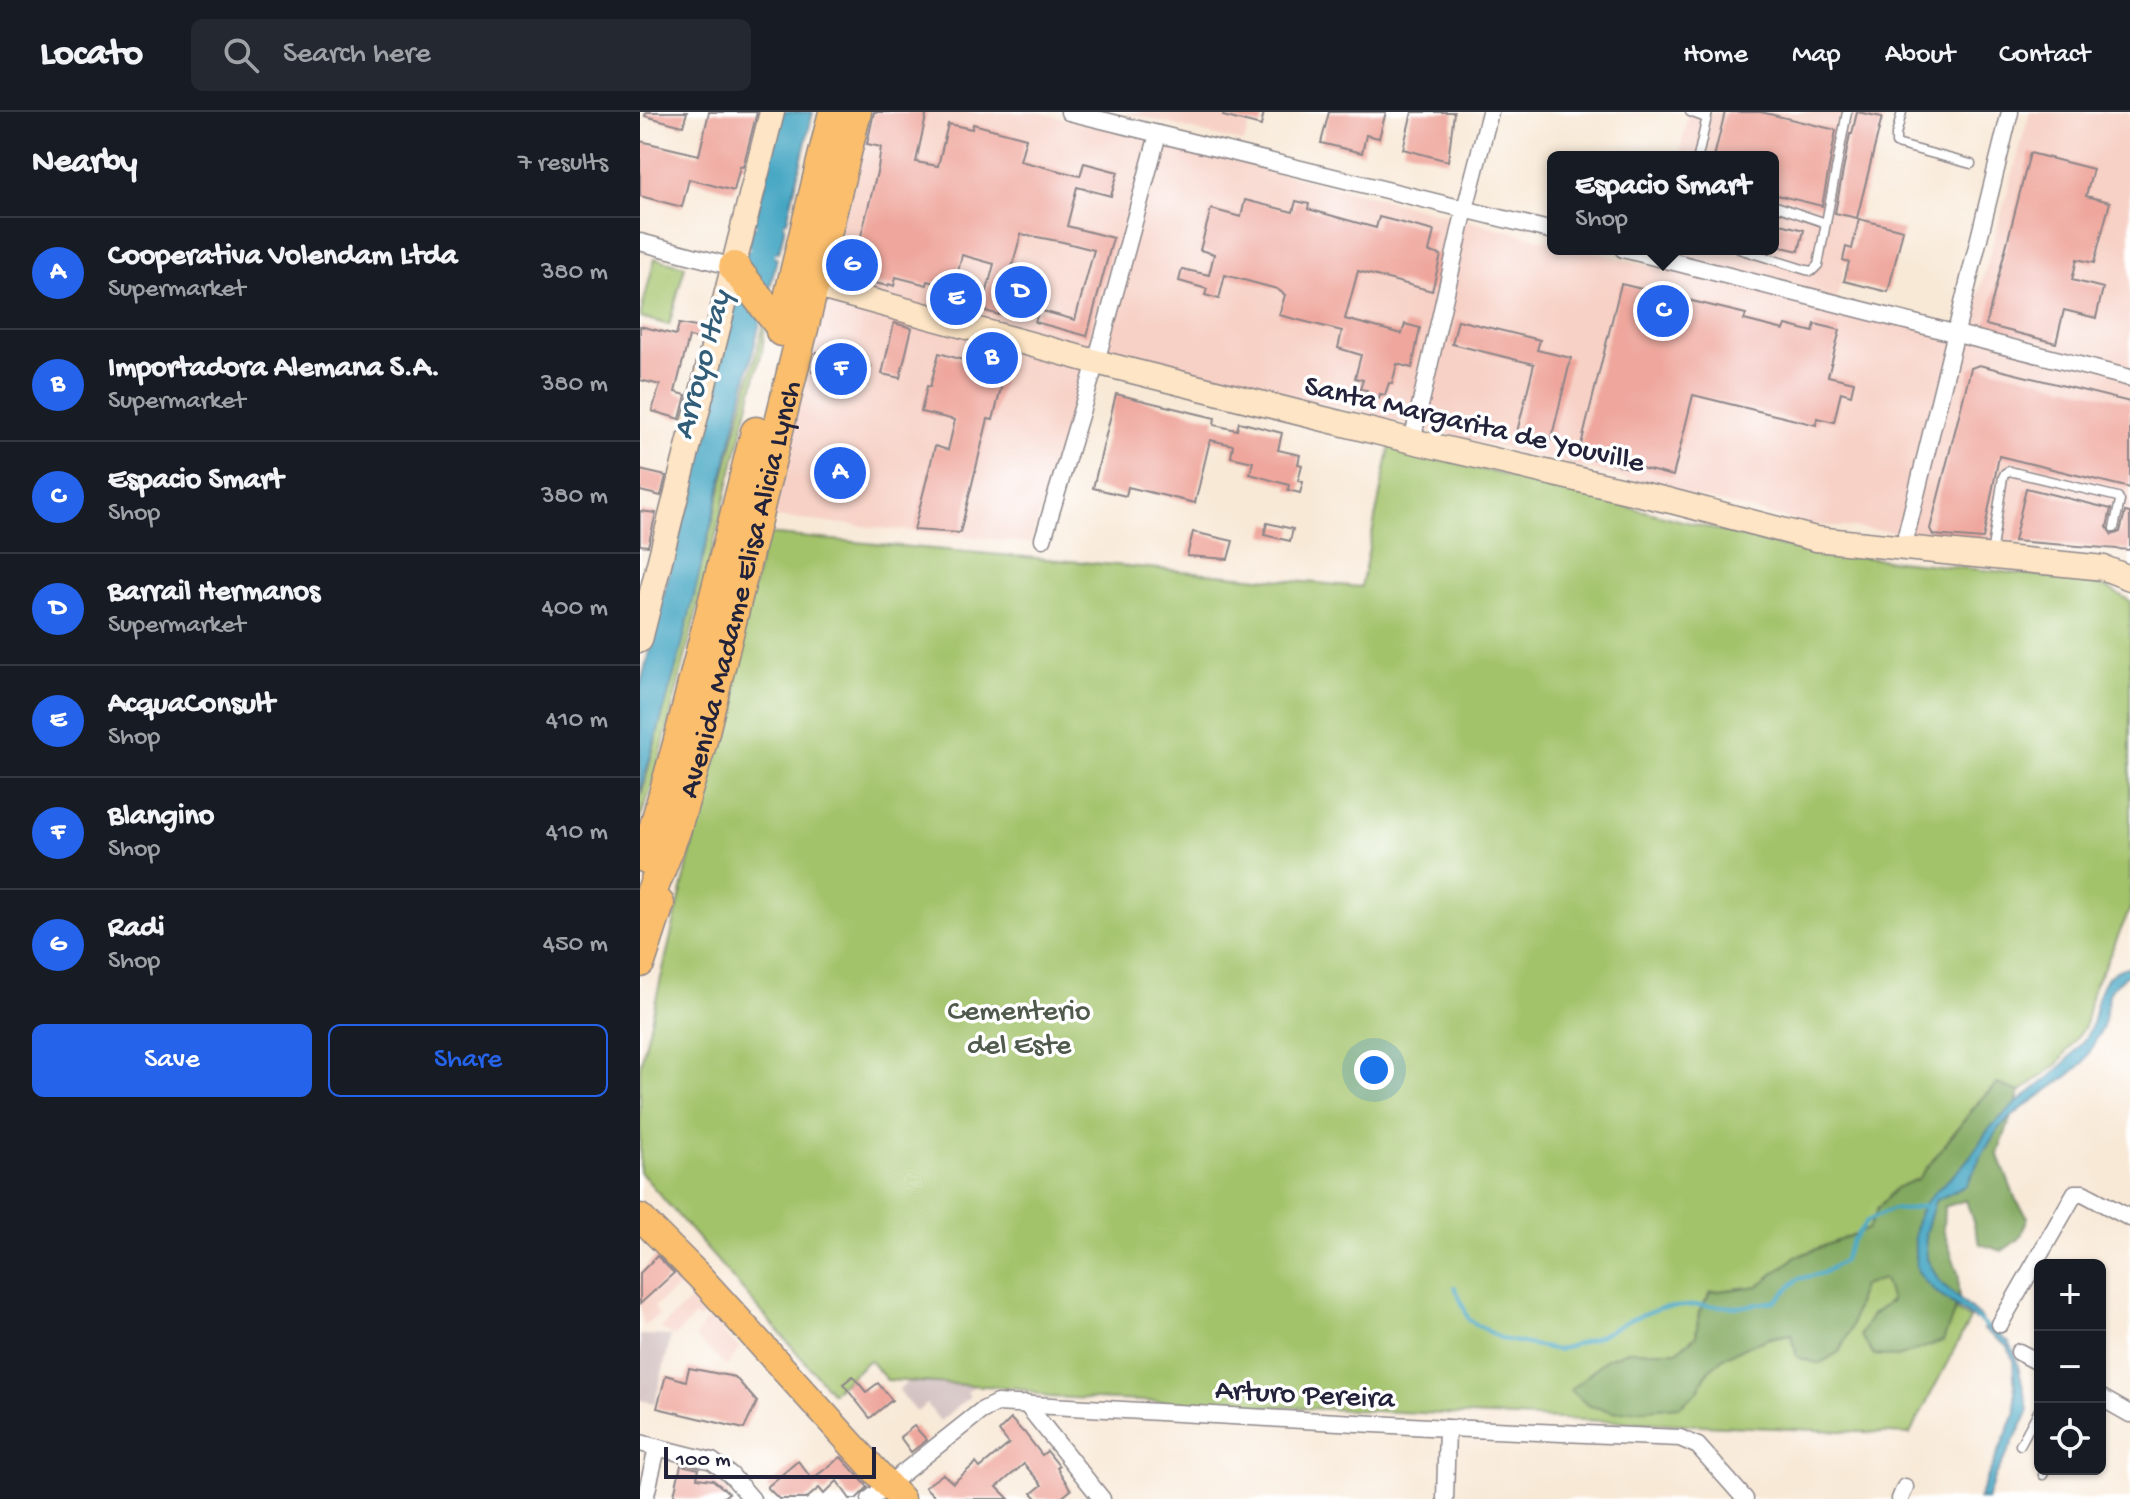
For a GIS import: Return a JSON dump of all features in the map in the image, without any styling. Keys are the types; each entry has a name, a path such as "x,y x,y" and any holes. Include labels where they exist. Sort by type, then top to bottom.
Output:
{"highway":[{"name":"Avenida Madame Elisa Alicia Lynch","path":"640,922 675,831 689,744 834,112"},
{"name":"Avenida Madame Elisa Alicia Lynch","path":"640,875 689,744 813,285 856,112"},
{"path":"734,267 782,328"},
{"path":"640,834 665,767 689,744"},
{"path":"640,962 690,809 689,744"}],"main road":[{"path":"640,1195 700,1277"},
{"path":"640,1217 700,1277 887,1494"}],"street":[{"path":"640,640 644,609 772,112"},
{"path":"1069,112 1547,230"},
{"path":"1412,441 1490,112"},
{"path":"1903,548 2010,112"},
{"path":"1043,539 1096,362 1158,134"},
{"path":"640,242 734,267"},
{"path":"1647,255 2130,378"},
{"name":"Santa Margarita de Youville","path":"813,285 1096,362 1816,539 2104,568 2129,576"},
{"path":"2000,1324 2075,1193 2083,1193 2130,1218"},
{"path":"2019,1352 2034,1360"},
{"path":"2106,1400 2130,1414"},
{"name":"Arturo Pereira","path":"887,1494 981,1411 997,1403 1680,1438 1698,1446 1745,1499"},
{"path":"1026,1404 1102,1499"},
{"path":"1445,1499 1447,1428"},
{"path":"640,1443 712,1461 731,1475 752,1499"},
{"path":"645,1499 657,1448"}],"lane":[{"path":"1690,112 1707,115 1699,151"},
{"path":"1759,255 1812,271 1818,265 1847,112"},
{"path":"1902,112 1896,143 1971,164"},
{"path":"1779,207 1826,223"},
{"path":"1991,556 2003,477 2009,471 2118,497 2120,501 2114,528"},
{"path":"2020,1445 2034,1419"}],"shaded area":[{"path":"866,112 1038,112 1547,240 1547,255 1606,255 1654,267 1657,255 1779,255 1779,151 1680,151 1689,112 1887,112 1834,307 1966,338 2030,112 2130,112 2130,552 1808,524 1091,346 1031,543 772,517"},
{"path":"1123,112 1253,112 1244,143"},
{"path":"679,1272 710,1307 699,1320 695,1316 674,1337 660,1328 692,1299 678,1287 654,1307 659,1315 644,1326 640,1305"},
{"path":"719,1314 729,1326 722,1333 739,1348 727,1367 696,1338 707,1319 718,1328 713,1320"},
{"path":"640,1335 671,1336 655,1403 640,1400"},
{"path":"905,1377 975,1385 967,1392 970,1396 940,1421 927,1404 916,1412 899,1390 908,1381"}],"green space":[{"path":"655,258 685,266 669,325 640,317"},
{"path":"763,327 762,351 655,777 640,820 640,801"},
{"name":"Cementerio del Este","path":"1390,446 1780,546 2081,580 2108,588 2130,601 2130,909 2093,988 2085,1026 2058,1064 2020,1092 1997,1084 1979,1101 1918,1179 1896,1188 1878,1208 1869,1229 1796,1257 1758,1286 1711,1292 1699,1312 1696,1336 1677,1351 1628,1351 1606,1359 1571,1391 1698,1391 1710,1369 1728,1355 1759,1341 1792,1334 1797,1357 1819,1364 1839,1352 1850,1331 1862,1285 1885,1278 1891,1301 1872,1315 1943,1341 1955,1310 1970,1319 1910,1434 1047,1397 1018,1388 887,1380 869,1360 832,1393 640,1172 640,1067 766,534 1361,587"},
{"path":"1997,1084 2020,1092 1998,1154 2016,1200 2028,1217 2020,1238 2002,1251 1980,1244 1966,1200 1944,1207 1943,1229 1959,1276 1959,1299 1943,1341 1897,1357 1874,1355 1860,1335 1872,1315 1891,1301 1884,1279 1862,1285 1850,1331 1839,1352 1819,1364 1797,1357 1791,1334 1769,1338 1727,1355 1708,1371 1698,1391 1680,1406 1614,1412 1590,1406 1570,1391 1606,1359 1628,1351 1677,1351 1696,1336 1699,1312 1711,1292 1758,1286 1796,1257 1868,1229 1878,1208 1896,1188 1918,1179"}],"water":[{"path":"782,112 813,112 787,221 754,223"},
{"path":"782,222 781,225 785,226 779,252 773,251 772,257 777,258 769,292 745,262 746,251 771,257 772,250 748,246 753,227 780,226"},
{"path":"738,289 761,318 680,654 640,793 640,687"},
{"path":"2130,966 2130,975 2125,976 2109,994 2103,1027 2084,1062 1999,1128 1967,1185 1935,1201 1925,1234 1927,1259 1940,1282 1982,1319 1975,1320 1938,1293 1919,1273 1915,1255 1918,1215 1931,1196 1958,1171 1991,1127 2073,1054 2091,1027 2104,982 2118,970"},
{"path":"1983,1329 1995,1331 2015,1353 2028,1413 1987,1499 1978,1499 2016,1412 2013,1360 2008,1347"}],"building":[{"path":"646,112 687,112 683,126 645,116"},
{"path":"709,112 757,112 734,191 689,179 682,207 640,196 640,141 699,155"},
{"path":"874,112 927,112 916,162 938,166 948,124 972,129 973,124 1026,138 1020,161 1080,176 1084,163 1118,172 1111,196 1077,187 1067,226 1113,238 1087,336 1035,322 1039,310 1075,320 1094,250 1063,242 1021,234 999,315 982,310 994,264 962,255 954,288 896,277 894,286 888,286 835,274 843,240 859,244 878,168 881,147 867,144"},
{"path":"1224,112 1264,112 1261,126 1223,116"},
{"path":"1329,112 1386,112 1379,138 1366,135 1362,153 1321,143"},
{"path":"1412,112 1454,112 1448,161 1403,149"},
{"path":"1725,112 1761,112 1836,130 1822,206 1779,195 1779,151 1715,151"},
{"path":"1857,112 1882,117 1857,218 1835,213"},
{"path":"2030,153 2093,169 2086,196 2110,202 2094,263 2077,259 2072,280 2103,288 2096,318 2064,310 2056,343 1986,325"},
{"path":"1245,200 1293,212 1296,201 1309,204 1308,209 1376,228 1379,217 1434,231 1429,252 1441,255 1432,291 1358,271 1345,319 1402,334 1405,324 1420,328 1412,368 1397,364 1392,384 1389,383 1385,395 1380,394 1379,399 1366,395 1367,390 1360,389 1363,380 1355,378 1361,355 1338,348 1342,331 1279,315 1285,295 1277,289 1225,275 1219,299 1205,295 1207,289 1179,281 1182,269 1209,275 1214,254 1200,250 1211,209 1241,217"},
{"path":"1859,219 1903,230 1888,292 1844,281 1849,262 1843,260 1846,247 1852,249"},
{"path":"1779,224 1804,230 1799,251 1779,246"},
{"path":"1621,284 1746,314 1744,320 1784,330 1786,325 1813,332 1815,324 1840,330 1828,376 1854,382 1851,395 1841,392 1834,422 1817,418 1816,425 1693,395 1673,476 1588,457 1589,451 1580,449"},
{"path":"1458,320 1540,340 1537,350 1571,358 1551,440 1517,432 1534,364 1452,344"},
{"path":"894,323 912,328 900,378 882,374"},
{"path":"679,324 702,328 700,339 689,337 675,392 686,395 680,419 652,411 660,385 640,380 640,326 676,335"},
{"path":"973,351 1008,360 993,420 988,419 960,533 914,530 935,446 948,450 955,420 921,412 927,386 930,387 939,353 970,362"},
{"path":"817,352 871,366 866,385 812,372"},
{"path":"1979,365 2130,402 2130,488 1999,456 1983,539 1933,535 1930,529 1971,368"},
{"path":"1116,394 1215,418 1214,425 1237,430 1239,422 1282,433 1278,450 1300,455 1298,464 1302,465 1298,481 1303,482 1300,493 1288,490 1289,485 1250,474 1253,462 1231,457 1233,445 1210,440 1195,503 1128,487 1126,496 1093,488"},
{"path":"640,470 666,476 661,496 640,491"},
{"path":"2026,488 2111,509 2107,527 2112,535 2120,532 2125,512 2130,513 2130,550 2014,541"},
{"path":"640,511 656,513 648,546 640,545"},
{"path":"1267,523 1293,529 1290,541 1264,535"},
{"path":"1193,532 1233,541 1228,559 1187,556"},
{"path":"657,1256 674,1273 640,1304 640,1273"},
{"path":"689,1368 735,1377 757,1402 744,1429 657,1408 666,1375 686,1381"},
{"path":"853,1376 866,1392 878,1383 892,1400 870,1418 843,1384"},
{"path":"1011,1419 1042,1455 1047,1451 1059,1466 1057,1468 1071,1490 1060,1499 1038,1499 1032,1493 1042,1485 1024,1464 997,1487 1009,1499 937,1499 925,1487 943,1474 953,1483 976,1463 980,1468 1009,1444 999,1431"},
{"path":"914,1426 927,1440 911,1452 900,1437"},
{"path":"841,1457 868,1487 856,1499 850,1499 837,1481 824,1494 819,1488 806,1499 779,1499 767,1487 798,1461 812,1479"},
{"path":"681,1465 699,1469 697,1478 713,1480 729,1493 721,1499 673,1499"}],"waterway":[{"name":"Arroyo Itay","path":"753,288 779,187"},
{"path":"1455,1287 1469,1320 1502,1339 1557,1350 1595,1338 1661,1308 1699,1305 1739,1307 1776,1301 1798,1279 1823,1273 1843,1261 1852,1241 1867,1221 1893,1209 1923,1206"},
{"path":"1975,1317 1993,1332"}],"place":[{"name":"Radi","path":"852,265"},
{"name":"Barrail Hermanos","path":"1021,292"},
{"name":"AcquaConsult","path":"956,299"},
{"name":"Espacio Smart","path":"1663,311"},
{"name":"Importadora Alemana S.A.","path":"992,358"},
{"name":"Blangino","path":"841,369"},
{"name":"Cooperativa Volendam Ltda","path":"840,473"}]}
